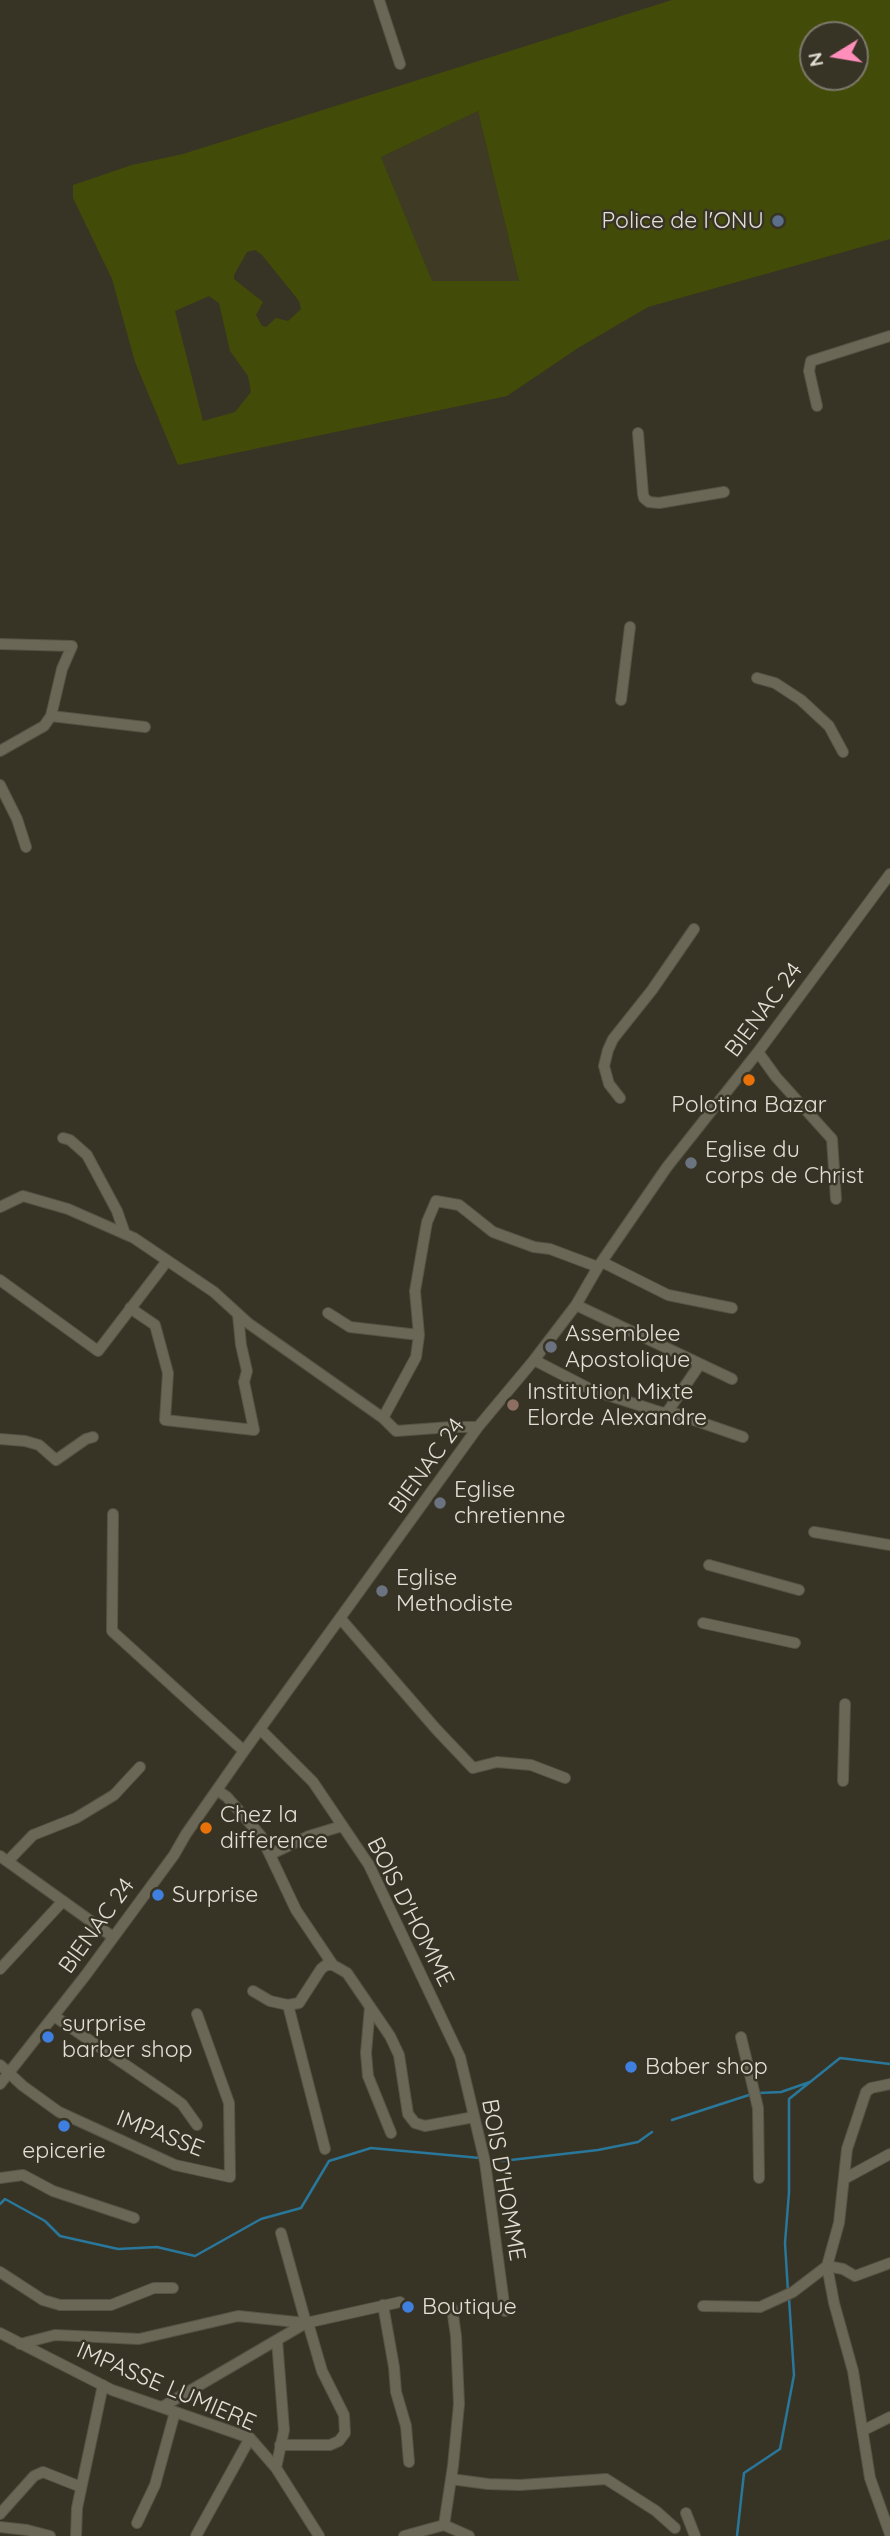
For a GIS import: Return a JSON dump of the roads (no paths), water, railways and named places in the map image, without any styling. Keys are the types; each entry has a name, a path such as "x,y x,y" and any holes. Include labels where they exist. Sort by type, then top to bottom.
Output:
{"street":[{"path":"379,0 400,64"},
{"path":"817,406 808,371 811,361 890,336"},
{"path":"638,433 644,498 659,503 724,492"},
{"path":"621,700 630,627"},
{"path":"0,644 72,646 62,669 51,716 38,731 0,751"},
{"path":"757,678 775,683 801,700 829,726 843,752"},
{"path":"51,716 145,727"},
{"path":"0,785 26,846"},
{"name":"BIENAC 24","path":"0,2084 174,1855 244,1751 478,1427 576,1305 600,1264 667,1167 758,1052 888,879"},
{"path":"620,1098 609,1084 604,1066 608,1050 613,1039 652,990 694,929"},
{"path":"758,1052 776,1077 832,1139 836,1199"},
{"path":"63,1138 70,1140 87,1155 105,1186 125,1234"},
{"path":"0,1207 23,1196 68,1209 125,1234 214,1292 238,1315 383,1418 396,1431 478,1427"},
{"path":"383,1418 415,1357 419,1335 415,1291 427,1222 436,1201 460,1206 493,1232 534,1247 551,1249 600,1264 668,1295 732,1308"},
{"path":"0,1280 99,1351 167,1261"},
{"path":"576,1305 732,1379"},
{"path":"130,1308 155,1325 168,1373 165,1420 254,1430 244,1382 247,1371 238,1315"},
{"path":"328,1313 350,1327 419,1335"},
{"path":"534,1360 592,1390 663,1413 668,1411 743,1437"},
{"path":"668,1411 700,1364"},
{"path":"0,1439 38,1445 56,1460 86,1438 93,1437"},
{"path":"113,1514 112,1631 244,1751"},
{"path":"814,1532 890,1545"},
{"path":"709,1565 799,1590"},
{"path":"340,1618 473,1768 498,1762 531,1765 565,1778"},
{"path":"703,1623 795,1643"},
{"path":"843,1781 845,1704"},
{"name":"BOIS D'HOMME","path":"260,1729 313,1783 369,1865 460,2057 485,2162 505,2311"},
{"path":"113,1937 4,1859 33,1835 76,1818 114,1795 140,1767"},
{"path":"217,1790 228,1797 247,1818 271,1854 291,1902 334,1965 347,1973 390,2036 399,2056 408,2113 415,2123 425,2126 474,2118"},
{"path":"271,1854 309,1836 342,1826"},
{"path":"0,1969 63,1901"},
{"path":"253,1991 270,2001 288,2005 299,2003 321,1969 326,1965 334,1965"},
{"path":"288,2005 326,2149"},
{"path":"370,2007 366,2053 368,2076 391,2133"},
{"name":"IMPASSE","path":"10,2073 59,2112 174,2165 230,2177 229,2103 197,2014"},
{"path":"54,2016 182,2104 197,2125"},
{"path":"741,2037 758,2108 759,2178"},
{"path":"0,2065 10,2073"},
{"path":"890,2084 871,2088 866,2092 847,2149 839,2223 827,2266 853,2371 870,2478 890,2535"},
{"path":"844,2179 890,2154"},
{"path":"0,2178 23,2175 53,2191 134,2218"},
{"path":"281,2233 322,2371 344,2415 345,2432 339,2441 330,2445 281,2445"},
{"path":"703,2306 760,2307 793,2292 827,2266 843,2269 855,2276 890,2263"},
{"path":"0,2272 43,2300 60,2305 111,2305 148,2290 173,2288"},
{"path":"162,2407 307,2323 400,2302"},
{"path":"383,2305 396,2392 406,2426 409,2462"},
{"path":"444,2525 459,2404 452,2308"},
{"path":"20,2344 55,2334 139,2339 238,2316 307,2323"},
{"name":"IMPASSE LUMIERE","path":"0,2333 103,2385 250,2438 276,2468 319,2536"},
{"path":"276,2468 284,2430 277,2340"},
{"path":"76,2536 77,2508 103,2385"},
{"path":"137,2523 155,2485 175,2412"},
{"path":"864,2430 890,2417"},
{"path":"196,2536 250,2438"},
{"path":"0,2514 34,2476 43,2472 81,2487"},
{"path":"451,2479 520,2485 606,2479 656,2511 676,2528"},
{"path":"686,2513 695,2536"},
{"path":"404,2536 444,2525 469,2536"},
{"path":"0,2527 50,2536"}],"waterway":[{"path":"788,2292 785,2243 789,2192 789,2099 840,2058 890,2064"},
{"path":"759,2093 781,2092 810,2082"},
{"path":"672,2120 752,2094"},
{"path":"486,2159 502,2161 598,2150 638,2142 652,2132"},
{"path":"0,2204 5,2199 45,2221 60,2236 118,2249 157,2247 195,2256 261,2219 301,2208 329,2161 371,2148 480,2158"},
{"path":"737,2536 744,2473 780,2449 794,2375 789,2298"}],"place":[{"name":"Police de l'ONU","path":"778,221"},
{"name":"Polotina Bazar","path":"749,1080"},
{"name":"Eglise du corps de Christ","path":"691,1163"},
{"name":"Assemblee Apostolique","path":"551,1347"},
{"name":"Institution Mixte Elorde Alexandre","path":"513,1405"},
{"name":"Eglise chretienne","path":"440,1503"},
{"name":"Eglise Methodiste","path":"382,1591"},
{"name":"Chez la difference","path":"206,1828"},
{"name":"Surprise","path":"158,1895"},
{"name":"surprise barber shop","path":"48,2037"},
{"name":"Baber shop","path":"631,2067"},
{"name":"epicerie","path":"64,2126"},
{"name":"Boutique","path":"408,2307"}]}
